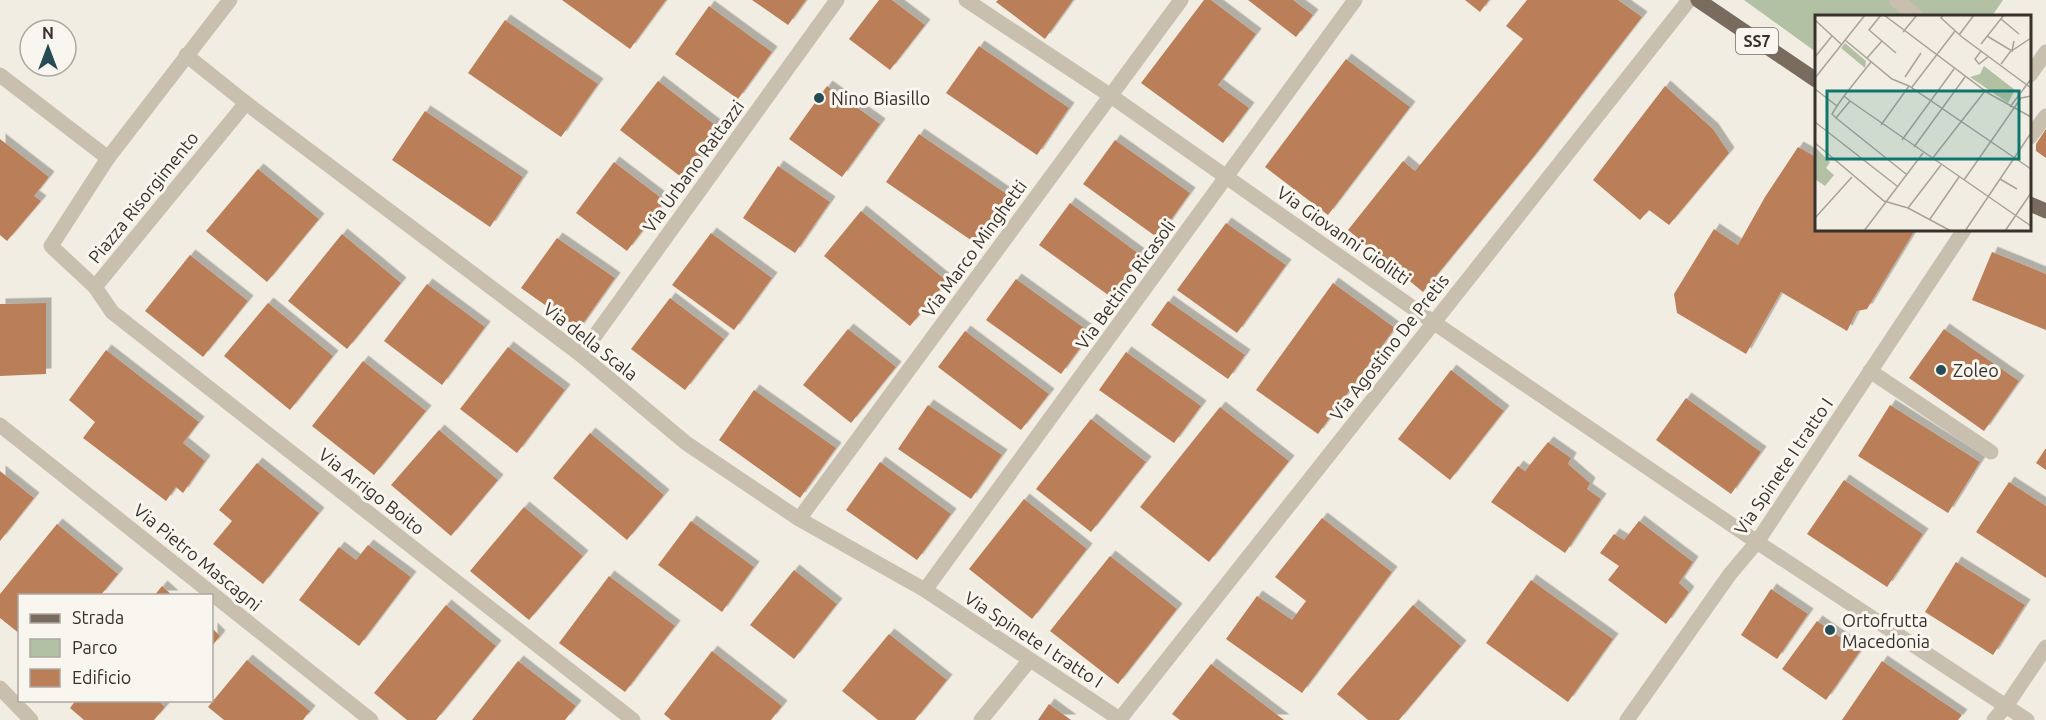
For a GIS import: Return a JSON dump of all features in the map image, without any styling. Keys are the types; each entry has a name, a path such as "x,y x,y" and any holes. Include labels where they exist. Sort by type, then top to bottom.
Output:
{"main road":[{"name":"SS7","path":"1698,0 1815,79"},
{"path":"2031,204 2046,211"}],"street":[{"name":"Piazza Risorgimento","path":"230,0 108,158 51,246 95,287 246,103"},
{"name":"Via Urbano Rattazzi","path":"581,355 837,0"},
{"name":"Via Giovanni Giolitti","path":"966,0 985,5 1028,42 1111,96 1433,322 1757,542 2027,720"},
{"name":"Via Marco Minghetti","path":"799,519 1181,0"},
{"name":"Via Bettino Ricasoli","path":"925,591 1355,0"},
{"name":"Via Agostino De Pretis","path":"1120,720 1689,0"},
{"path":"1896,0 1915,15"},
{"path":"2031,74 2046,52"},
{"path":"186,55 246,103"},
{"path":"0,75 108,158"},
{"name":"Via della Scala","path":"246,103 581,355 686,443 799,519 925,591"},
{"path":"2031,136 2046,116"},
{"name":"Via Spinete I tratto I","path":"1627,720 1730,574 1757,542 1963,231"},
{"name":"Via Arrigo Boito","path":"95,287 112,312 633,720"},
{"path":"1870,371 1991,452"},
{"name":"Via Pietro Mascagni","path":"0,425 213,594"},
{"name":"Via Spinete I tratto I","path":"925,591 1120,720"},
{"name":"Via Pietro Mascagni","path":"213,594 371,720"},
{"path":"1994,720 2046,647"},
{"path":"981,720 1029,661"},
{"path":"0,688 31,720"}],"green space":[{"path":"1744,0 2003,0 1993,15 1815,15 1815,51"}],"building":[{"path":"562,0 666,0 630,49"},
{"path":"752,0 806,0 788,25"},
{"path":"879,0 892,0 925,25 890,70 849,39"},
{"path":"998,0 1073,0 1045,39 996,2"},
{"path":"1204,0 1211,0 1256,34 1218,85 1249,108 1223,143 1141,83"},
{"path":"1248,0 1293,0 1313,15 1296,37"},
{"path":"1465,0 1489,0 1480,12"},
{"path":"1527,0 1618,0 1642,17 1535,155 1423,292 1348,230 1403,161 1415,171 1523,39 1506,26"},
{"path":"709,6 772,52 738,99 675,54"},
{"path":"505,20 598,84 561,137 468,73"},
{"path":"979,46 1069,108 1037,155 946,93"},
{"path":"1346,59 1410,107 1328,215 1265,167"},
{"path":"658,81 723,131 685,180 620,130"},
{"path":"827,86 880,124 842,177 789,139"},
{"path":"1665,86 1713,129 1729,153 1669,225 1649,210 1640,220 1593,180"},
{"path":"425,111 523,177 490,227 392,160"},
{"path":"2046,129 2046,158 2036,151 2036,144"},
{"path":"919,134 1014,199 981,247 886,182"},
{"path":"0,139 49,177 34,196 41,201 7,241 0,235"},
{"path":"1115,140 1190,193 1158,238 1083,184"},
{"path":"1798,147 1815,156 1815,231 1914,231 1867,309 1857,311 1847,331 1781,292 1746,354 1677,313 1674,294 1714,229 1738,245 1765,197"},
{"path":"614,162 665,201 627,251 576,213"},
{"path":"778,166 830,202 795,253 743,218"},
{"path":"258,169 319,219 267,282 206,231"},
{"path":"1070,203 1142,256 1111,297 1039,245"},
{"path":"861,211 947,281 910,326 824,256"},
{"path":"1226,223 1286,265 1237,333 1177,290"},
{"path":"711,233 772,278 734,330 672,285"},
{"path":"342,234 401,283 347,349 288,301"},
{"path":"557,238 615,278 579,329 521,288"},
{"path":"1992,252 2046,274 2046,330 1972,300"},
{"path":"190,255 248,301 203,357 145,311"},
{"path":"1016,279 1091,333 1061,374 986,320"},
{"path":"1333,283 1395,328 1318,434 1256,390"},
{"path":"427,284 485,327 442,385 384,341"},
{"path":"670,298 724,339 685,390 631,349"},
{"path":"1168,301 1245,355 1228,379 1151,325"},
{"path":"46,303 46,374 0,376 0,304"},
{"path":"268,303 333,356 290,410 224,356"},
{"path":"848,329 896,367 851,423 803,385"},
{"path":"1944,329 2019,381 1984,431 1909,378"},
{"path":"965,331 1049,394 1021,430 938,367"},
{"path":"508,347 565,390 517,453 460,409"},
{"path":"106,350 199,422 183,443 205,461 183,493 176,487 166,501 83,438 95,422 69,400"},
{"path":"1126,352 1201,406 1174,443 1099,390"},
{"path":"363,361 426,411 374,475 312,426"},
{"path":"1451,370 1504,411 1450,480 1398,439"},
{"path":"754,390 836,448 800,498 719,440"},
{"path":"1686,398 1761,452 1731,494 1656,440"},
{"path":"928,405 1002,455 971,499 898,449"},
{"path":"1890,405 1980,462 1948,513 1858,456"},
{"path":"1220,407 1289,461 1209,562 1140,507"},
{"path":"1091,419 1146,462 1091,532 1036,489"},
{"path":"439,430 498,480 451,536 391,485"},
{"path":"590,433 664,495 627,540 553,478"},
{"path":"1548,442 1571,458 1568,464 1590,483 1587,489 1601,499 1565,553 1491,502 1518,466 1525,471"},
{"path":"2046,448 2046,470 2036,463"},
{"path":"880,462 951,514 917,560 846,510"},
{"path":"257,463 319,513 263,584 213,544 232,521 219,510"},
{"path":"0,471 34,498 0,541"},
{"path":"1844,480 1923,534 1887,587 1807,534"},
{"path":"2009,482 2046,506 2046,578 1976,532"},
{"path":"1024,499 1087,549 1032,619 969,569"},
{"path":"524,507 583,556 529,620 470,571"},
{"path":"1322,518 1392,572 1302,693 1226,639 1257,596 1292,620 1306,601 1275,577"},
{"path":"691,521 754,567 722,612 658,565"},
{"path":"1639,521 1693,562 1679,583 1689,592 1666,624 1608,580 1619,566 1600,553 1614,534 1624,540"},
{"path":"57,524 118,574 102,594 18,594 18,632 0,618 0,594"},
{"path":"368,545 411,577 359,646 299,600 339,547 356,560"},
{"path":"1110,556 1177,609 1118,684 1050,631"},
{"path":"1956,562 2025,605 1993,655 1925,612"},
{"path":"794,570 837,604 794,659 750,625"},
{"path":"609,576 675,626 625,692 559,643"},
{"path":"1531,580 1613,639 1568,702 1486,643"},
{"path":"162,586 171,594 156,594"},
{"path":"1771,589 1808,614 1777,659 1741,635"},
{"path":"446,605 496,646 436,720 407,720 374,693"},
{"path":"1413,605 1461,646 1399,720 1368,720 1337,694"},
{"path":"1817,621 1860,651 1826,700 1782,669"},
{"path":"213,629 220,636 213,645"},
{"path":"889,634 947,680 915,720 878,720 842,691"},
{"path":"712,651 782,706 771,720 671,720 664,714"},
{"path":"247,660 310,711 303,720 224,720 208,707"},
{"path":"518,661 576,706 565,720 472,720"},
{"path":"1882,661 1962,715 1958,720 1842,720"},
{"path":"1211,664 1284,720 1180,720 1172,714"},
{"path":"74,702 159,702 165,707 154,720 84,720 70,708"},
{"path":"1049,704 1071,720 1038,720"}],"place":[{"name":"Nino Biasillo","path":"819,98"},
{"name":"Zoleo","path":"1941,370"},
{"name":"Ortofrutta Macedonia","path":"1830,630"}]}
